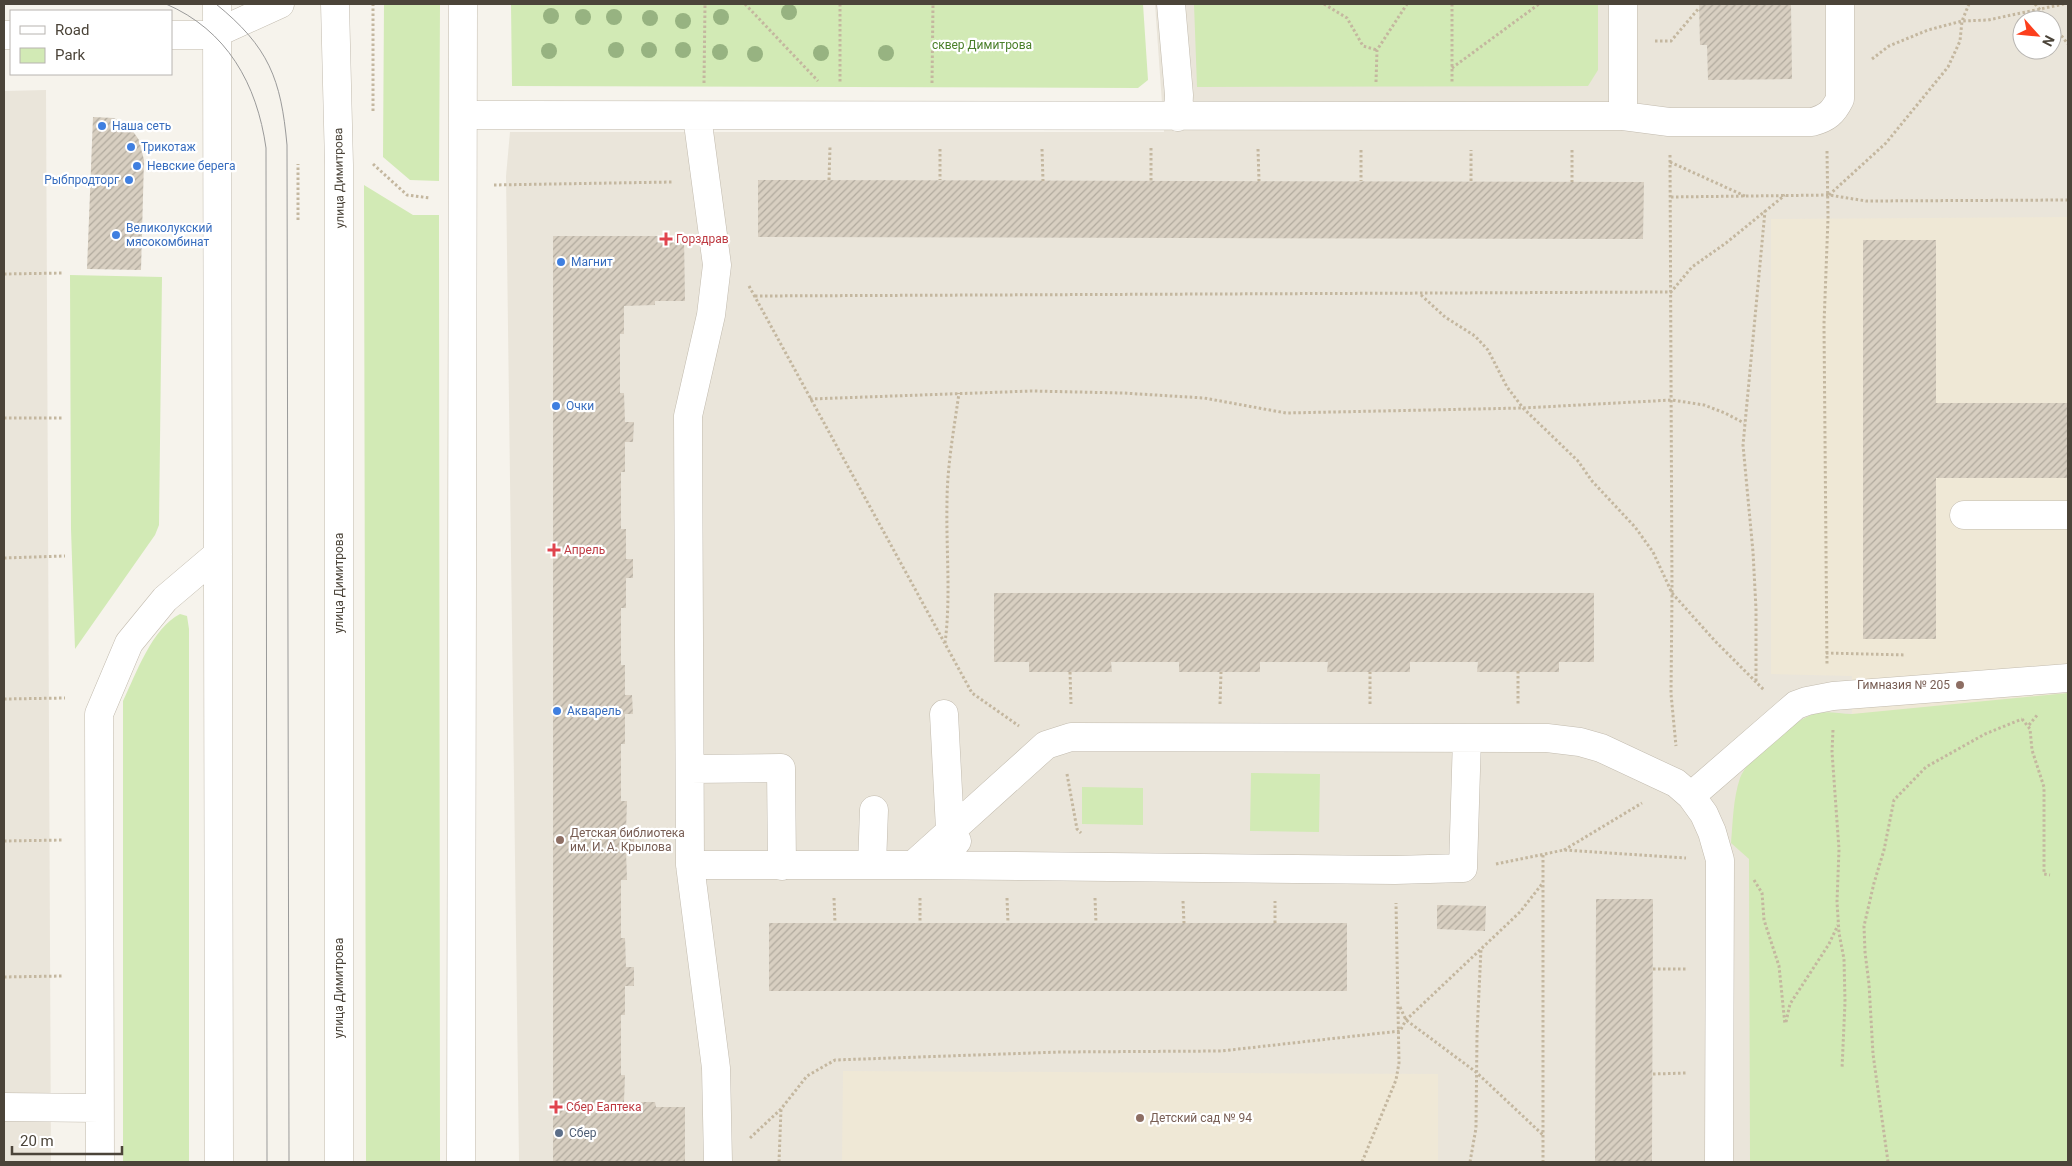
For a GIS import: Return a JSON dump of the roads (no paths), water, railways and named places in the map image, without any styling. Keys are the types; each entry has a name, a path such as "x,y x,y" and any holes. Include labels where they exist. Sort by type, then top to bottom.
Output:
{"street":[{"path":"216,4 219,1162"},
{"path":"172,35 216,34 214,34 280,4"},
{"name":"улица Димитрова","path":"335,4 339,165 339,1162"},
{"path":"461,1162 461,200 463,4"},
{"path":"1171,4 1178,117"},
{"path":"1623,4 1623,116"},
{"path":"463,115 1623,116 1669,122 1812,122 1825,118 1835,110 1840,99 1840,4"},
{"path":"697,116 717,265 711,315 688,416 690,865 716,1068 718,1162"},
{"path":"1964,515 2068,515"},
{"path":"100,1162 99,714 129,643 165,599 218,554"},
{"path":"1683,790 1786,713 1807,701 1833,696 2068,678"},
{"path":"944,714 950,829 971,866"},
{"path":"913,865 950,829 1053,742 1071,737 1547,738 1580,742 1601,748 1683,790 1704,814 1712,832 1720,860 1719,1162"},
{"path":"690,865 913,865 1395,870 1463,868 1467,738"},
{"path":"690,769 781,768 782,866"},
{"path":"872,865 874,810"},
{"path":"4,1107 99,1108"}],"tram line":[{"path":"166,4 206,28 222,44 235,62 255,102 266,148 267,1162"},
{"path":"216,4 249,35 269,66 281,101 287,145 289,1162"}],"place":[{"name":"Наша сеть","path":"102,126"},
{"name":"Трикотаж","path":"131,147"},
{"name":"Невские берега","path":"137,166"},
{"name":"Рыбпродторг","path":"129,180"},
{"name":"Великолукский мясокомбинат","path":"116,235"},
{"name":"Горздрав","path":"666,239"},
{"name":"Магнит","path":"561,262"},
{"name":"Очки","path":"556,406"},
{"name":"Апрель","path":"554,550"},
{"name":"Гимназия № 205","path":"1960,685"},
{"name":"Акварель","path":"557,711"},
{"name":"Детская библиотека им. И. А. Крылова","path":"560,840"},
{"name":"Сбер Еаптека","path":"556,1107"},
{"name":"Детский сад № 94","path":"1140,1118"},
{"name":"Сбер","path":"559,1133"}],"park label":[{"name":"сквер Димитрова","path":"982,45"}]}
